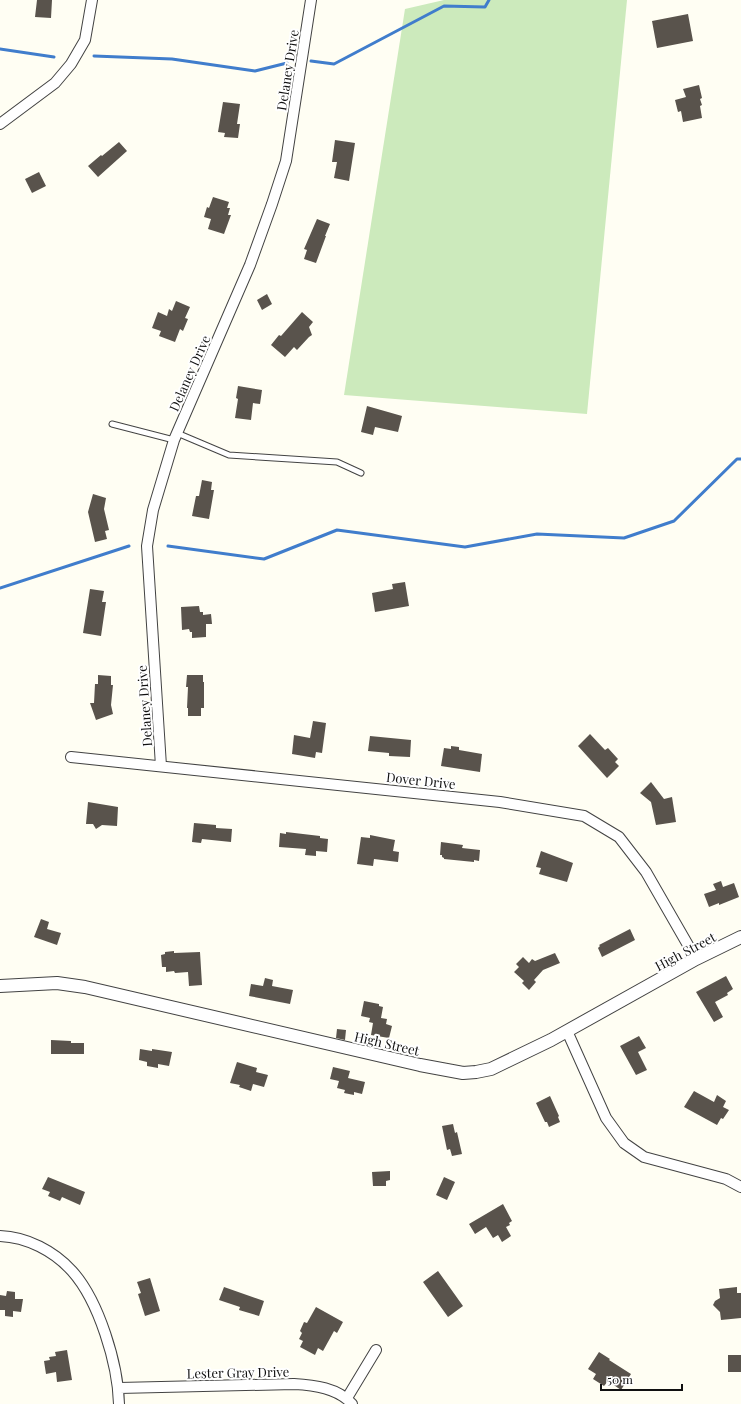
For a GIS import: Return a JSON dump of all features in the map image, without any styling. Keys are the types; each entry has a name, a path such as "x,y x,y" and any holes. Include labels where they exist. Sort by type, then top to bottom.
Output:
{"street":[{"path":"0,124 55,83 71,64 85,40 92,0"},
{"name":"Delaney Drive","path":"161,766 147,546 153,510 175,436 250,265 286,161 311,0"},
{"name":"Dover Drive","path":"71,757 500,802 584,816 619,837 646,872 696,959"},
{"name":"High Street","path":"0,986 57,983 85,987 420,1065 463,1073 491,1069 567,1031 696,959 741,937"},
{"path":"567,1031 606,1118 624,1143 644,1157 726,1179 741,1187"},
{"path":"0,1236 10,1236 30,1242 50,1253 72,1271 86,1291 107,1338 119,1388 119,1404"},
{"path":"349,1401 376,1350"},
{"name":"Lester Gray Drive","path":"119,1388 294,1384 318,1386 349,1401"}],"lane":[{"path":"112,424 175,436 229,455 337,462 361,473"}],"green space":[{"path":"444,0 627,0 587,414 344,395 405,9"}],"building":[{"path":"37,0 52,0 51,18 35,17"},
{"path":"688,14 693,41 657,48 652,21"},
{"path":"699,85 702,98 700,99 702,105 700,106 702,118 683,122 681,111 678,112 675,100 686,97 683,89"},
{"path":"223,102 240,104 237,124 240,124 238,138 224,137 225,133 218,132"},
{"path":"335,140 355,143 349,181 334,178 337,162 332,162"},
{"path":"119,142 127,151 98,177 88,166"},
{"path":"39,172 46,186 32,193 25,179"},
{"path":"213,197 229,202 227,208 230,208 228,215 231,215 224,234 208,229 211,219 204,217 207,207 209,208"},
{"path":"317,219 330,224 316,263 304,259 307,250 304,249"},
{"path":"267,294 272,304 262,310 257,300"},
{"path":"176,301 190,307 185,318 188,319 183,331 180,329 175,342 159,336 161,331 152,328 158,312 167,316 169,309 172,311"},
{"path":"302,312 313,322 309,327 312,335 297,350 294,347 285,357 271,345"},
{"path":"238,386 262,390 260,404 253,403 251,420 235,418 238,399 236,398"},
{"path":"367,406 402,416 398,432 375,427 373,435 361,432"},
{"path":"202,480 212,482 211,490 214,490 209,519 192,516 196,496 199,496"},
{"path":"93,494 106,498 104,509 109,530 105,531 107,539 95,542 88,512"},
{"path":"405,582 409,606 375,612 372,593 393,589 392,584"},
{"path":"90,589 104,591 102,602 106,602 101,636 83,633"},
{"path":"199,606 200,612 203,612 203,615 211,614 212,624 206,624 206,637 192,638 192,632 190,632 189,629 182,630 181,607"},
{"path":"98,675 111,676 111,685 113,685 111,705 113,714 96,720 90,703 94,703 95,684 98,684"},
{"path":"187,675 203,675 204,708 201,708 201,716 188,716 188,687 186,687"},
{"path":"313,721 326,723 322,753 316,752 315,758 292,754 294,735 310,738"},
{"path":"590,734 605,750 608,748 618,759 615,762 619,766 607,778 578,746"},
{"path":"370,736 411,740 410,757 389,756 389,753 368,751"},
{"path":"451,746 459,747 459,750 482,754 480,772 441,766 444,748 451,749"},
{"path":"651,782 664,799 672,797 676,822 656,825 651,802 640,793"},
{"path":"88,802 118,807 117,826 102,825 96,829 93,824 86,824"},
{"path":"194,823 216,825 216,828 232,829 231,842 202,839 201,843 192,842"},
{"path":"286,832 320,836 320,838 328,839 327,852 316,851 316,856 305,855 306,849 279,847 280,833 286,834"},
{"path":"370,835 395,840 393,851 399,852 398,862 374,859 373,866 357,864 361,837 370,838"},
{"path":"441,842 463,845 462,848 480,850 479,861 474,860 474,862 444,859 442,855 440,855"},
{"path":"541,851 573,863 567,882 539,874 541,868 536,867"},
{"path":"721,881 723,887 734,883 739,897 719,905 719,903 709,907 704,894 716,890 713,884"},
{"path":"41,919 49,922 47,929 61,933 57,945 34,937"},
{"path":"630,929 635,940 602,957 598,948 600,946 599,945"},
{"path":"174,951 174,953 200,952 202,985 189,986 188,972 166,972 166,967 162,967 161,955 165,954 165,952"},
{"path":"555,953 560,963 543,970 534,980 536,982 529,990 522,983 524,981 514,972 519,967 516,964 523,957 529,963 532,959 535,961"},
{"path":"726,976 733,989 727,993 728,995 715,1002 723,1017 714,1022 696,992"},
{"path":"265,978 273,980 272,986 293,990 290,1004 249,996 251,984 263,986"},
{"path":"364,1001 379,1004 379,1006 383,1007 381,1018 387,1019 386,1024 392,1026 389,1038 371,1035 373,1023 369,1022 370,1018 361,1016"},
{"path":"337,1029 346,1030 345,1040 336,1038"},
{"path":"639,1036 646,1048 638,1052 647,1070 636,1075 620,1046"},
{"path":"51,1040 84,1043 84,1054 51,1054"},
{"path":"140,1049 172,1052 169,1066 158,1064 158,1068 147,1066 147,1062 139,1060"},
{"path":"237,1062 257,1068 256,1072 268,1075 264,1087 253,1084 251,1091 239,1087 240,1085 230,1083"},
{"path":"333,1067 350,1071 348,1078 365,1082 362,1094 354,1092 354,1095 344,1093 345,1090 337,1088 339,1081 330,1079"},
{"path":"694,1091 714,1102 717,1095 726,1101 723,1107 729,1110 723,1119 721,1118 717,1125 684,1107"},
{"path":"550,1096 559,1116 560,1122 549,1127 536,1103"},
{"path":"453,1124 455,1133 457,1132 462,1154 452,1156 450,1149 447,1150 442,1126"},
{"path":"390,1171 390,1180 386,1181 386,1186 373,1186 372,1172"},
{"path":"48,1177 85,1192 80,1205 62,1197 60,1201 48,1196 50,1192 42,1189"},
{"path":"444,1177 455,1182 447,1200 436,1195"},
{"path":"503,1204 512,1221 509,1223 510,1225 506,1227 511,1236 502,1242 498,1235 493,1238 486,1227 475,1234 469,1224"},
{"path":"438,1271 463,1306 448,1317 423,1282"},
{"path":"150,1278 160,1311 145,1316 138,1294 141,1293 137,1282"},
{"path":"224,1287 264,1301 259,1316 239,1310 240,1307 219,1300"},
{"path":"737,1287 737,1293 741,1293 741,1318 721,1320 720,1312 713,1305 715,1301 720,1298 719,1289"},
{"path":"7,1291 15,1292 15,1299 23,1299 21,1312 13,1311 13,1317 5,1316 5,1310 0,1310 0,1295 6,1296"},
{"path":"316,1307 343,1322 337,1333 334,1331 323,1351 318,1348 315,1355 300,1347 303,1341 299,1339 302,1333 300,1331 304,1322 307,1323"},
{"path":"67,1350 72,1380 57,1382 56,1372 46,1374 44,1361 50,1360 49,1357 56,1356 55,1352"},
{"path":"599,1352 631,1374 621,1390 608,1381 604,1386 593,1379 596,1374 588,1369"},
{"path":"728,1355 741,1355 741,1372 728,1372"}],"waterway":[{"path":"311,61 334,64 444,6 485,7 489,0"},
{"path":"0,49 54,57"},
{"path":"94,56 172,59 255,71 287,63"},
{"path":"168,546 264,559 337,530 465,547 537,534 624,538 674,521 737,459 741,459"},
{"path":"0,588 129,546"}]}
